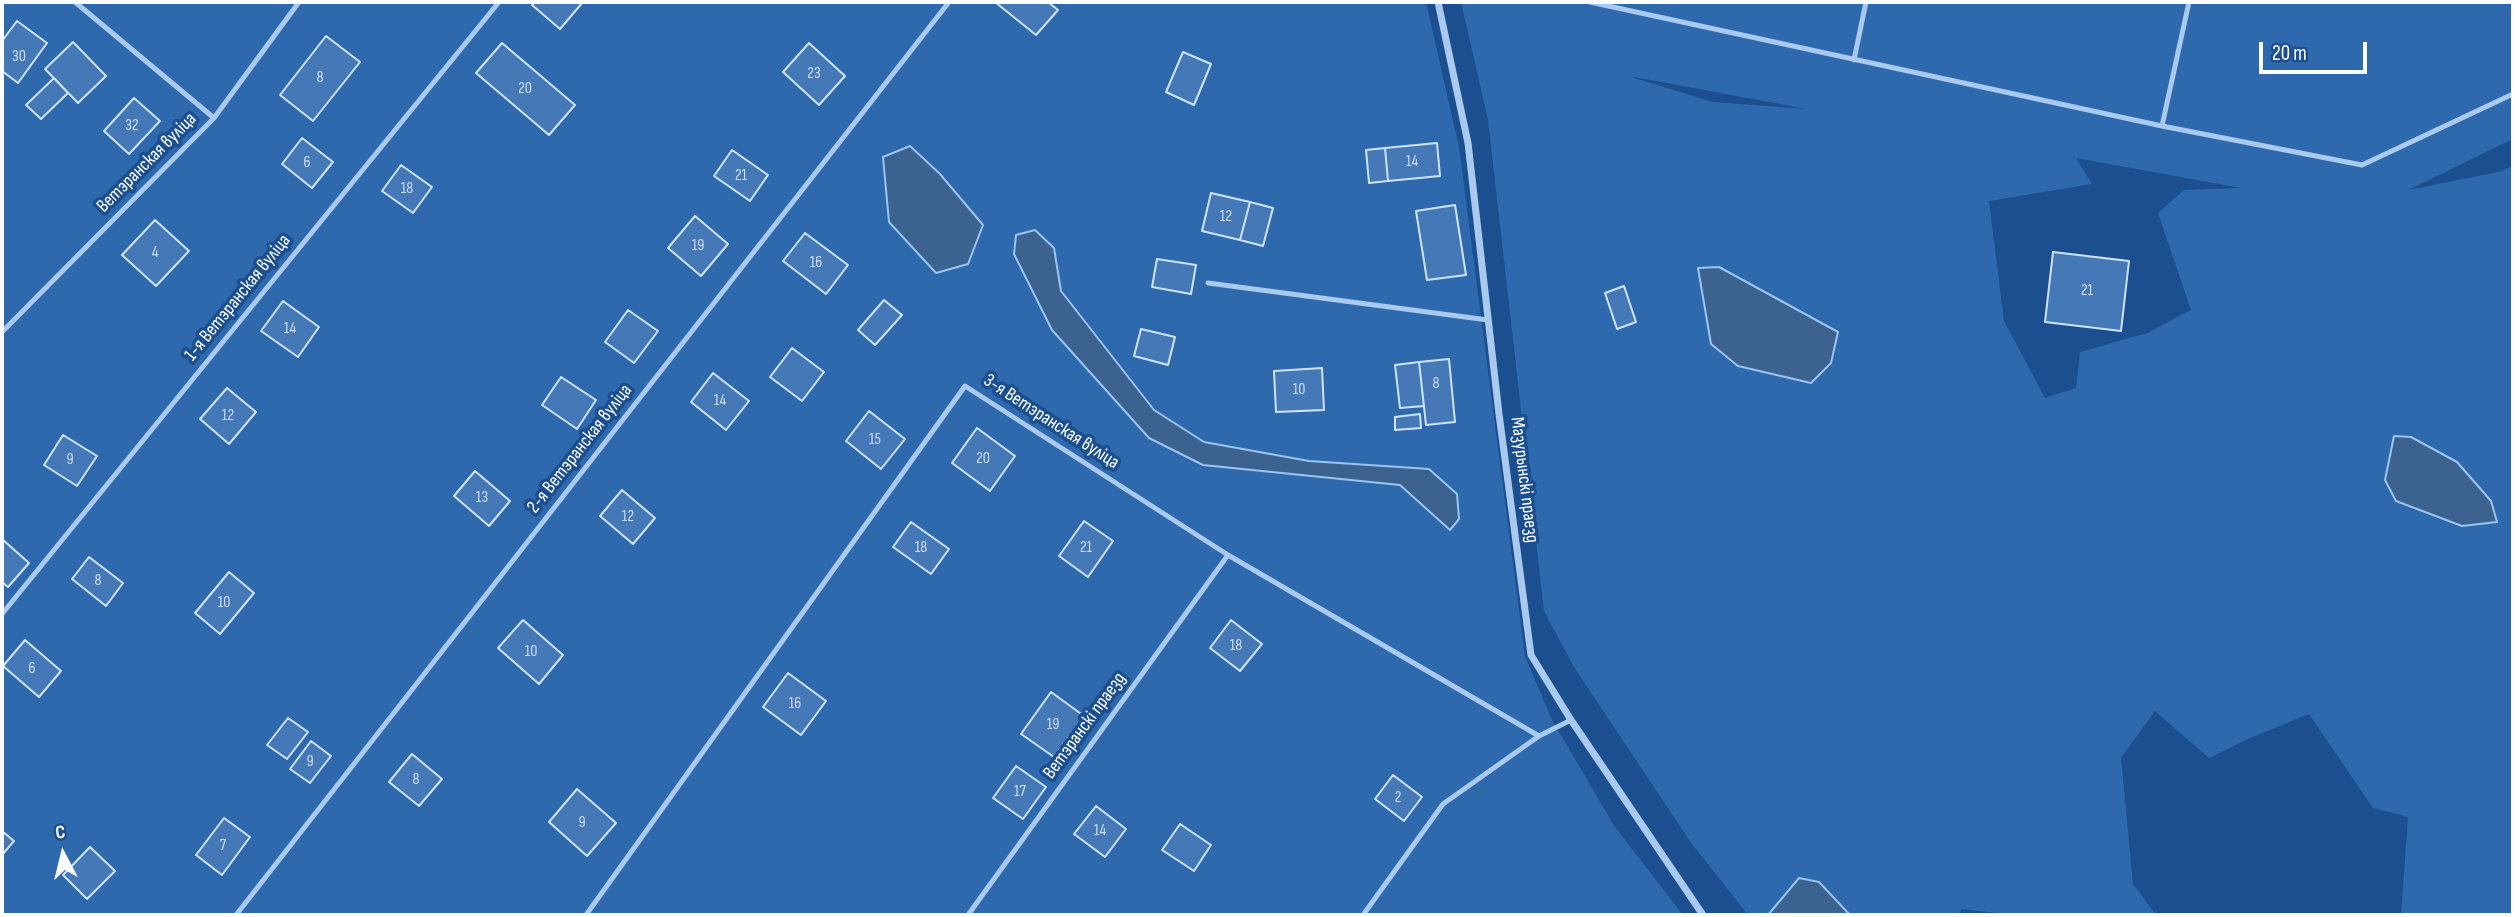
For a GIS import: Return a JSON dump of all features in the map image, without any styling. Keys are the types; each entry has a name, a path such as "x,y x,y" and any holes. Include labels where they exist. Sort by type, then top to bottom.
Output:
{"street":[{"name":"Мазурынскі праезд","path":"1438,2 1468,143 1531,655 1703,915"}],"lane":[{"path":"75,2 214,118"},
{"name":"Ветэранская вуліца","path":"2,332 214,118 299,2"},
{"name":"1-я Ветэранская вуліца","path":"2,614 499,2"},
{"name":"2-я Ветэранская вуліца","path":"236,915 949,2"},
{"path":"1590,2 2162,126 2361,165 2513,94"},
{"path":"1854,60 1866,2"},
{"path":"2162,126 2189,2"},
{"path":"1208,283 1488,320"},
{"name":"3-я Ветэранская вуліца","path":"586,915 965,386 1228,555 1539,736"},
{"name":"Ветэранскі праезд","path":"968,915 1228,555"},
{"path":"1363,915 1443,804 1539,736 1571,719"}],"shaded area":[{"path":"2,2 1426,2 1459,147 1525,656 1552,720 1615,827 1683,915 2,915"},
{"path":"1461,2 2513,2 2513,139 2408,190 2503,171 2513,165 2513,915 2401,915 2408,817 2373,808 2309,714 2209,758 2155,711 2121,758 2133,884 2156,915 2014,915 1962,909 1957,915 1850,915 1819,882 1799,878 1768,915 1748,915 1692,844 1574,667 1544,611 1488,120","holes":["1634,77 1807,109 1713,102","2076,158 2241,188 2184,190 2158,213 2191,310 2147,333 2080,352 2076,388 2045,398 2004,321 1989,201 2092,184"]},
{"path":"910,146 940,174 983,225 968,264 936,273 889,222 883,157"},
{"path":"1035,230 1054,248 1061,291 1154,410 1204,442 1309,461 1429,469 1457,494 1459,519 1450,530 1400,485 1203,465 1149,438 1052,330 1014,254 1016,235"},
{"path":"1719,267 1838,332 1831,363 1811,383 1738,366 1711,344 1698,268"},
{"path":"2394,436 2411,437 2457,462 2491,501 2497,522 2462,526 2396,501 2385,480"},
{"path":"1799,878 1819,882 1850,915 1768,915"}],"building":[{"path":"535,2 583,2 560,29 532,5"},
{"path":"995,2 1048,2 1058,10 1036,35"},
{"path":"17,21 47,43 18,83 2,71 2,41"},
{"path":"326,36 360,62 313,121 280,95"},
{"path":"73,42 106,76 78,103 45,69"},
{"path":"502,43 575,105 549,135 476,73"},
{"path":"809,43 845,76 819,105 783,72"},
{"path":"1183,52 1211,64 1194,105 1166,92"},
{"path":"54,78 68,93 41,119 26,105"},
{"path":"134,98 160,121 129,154 104,131"},
{"path":"302,138 333,162 312,188 282,164"},
{"path":"1437,143 1440,176 1388,181 1385,148"},
{"path":"1385,148 1388,181 1369,183 1366,150"},
{"path":"732,150 768,175 750,201 714,176"},
{"path":"401,165 432,187 413,213 382,191"},
{"path":"1211,193 1250,202 1240,240 1202,231"},
{"path":"1250,202 1273,208 1263,246 1240,240"},
{"path":"1455,205 1466,275 1427,280 1416,211"},
{"path":"695,216 728,244 701,276 668,248"},
{"path":"155,220 189,251 156,286 122,255"},
{"path":"805,233 848,265 826,294 783,261"},
{"path":"2053,252 2129,261 2121,331 2045,322"},
{"path":"1157,259 1196,265 1191,294 1152,287"},
{"path":"1624,286 1636,322 1617,329 1605,293"},
{"path":"884,300 902,315 875,345 858,330"},
{"path":"283,301 319,327 298,357 261,331"},
{"path":"628,310 658,331 634,363 605,342"},
{"path":"1141,329 1175,337 1168,365 1134,356"},
{"path":"792,348 824,372 802,401 770,377"},
{"path":"1449,359 1455,422 1426,425 1419,362"},
{"path":"1419,362 1424,406 1400,408 1395,365"},
{"path":"1322,368 1324,410 1276,412 1274,371"},
{"path":"713,373 749,401 726,430 691,402"},
{"path":"561,377 596,400 577,429 542,405"},
{"path":"227,388 256,412 229,444 200,419"},
{"path":"869,411 905,439 881,469 846,441"},
{"path":"1420,414 1421,428 1395,430 1395,417"},
{"path":"977,428 1015,456 990,491 952,463"},
{"path":"63,435 97,456 77,486 44,465"},
{"path":"475,471 510,501 489,526 454,496"},
{"path":"622,490 655,518 633,544 600,516"},
{"path":"1084,521 1113,541 1088,577 1059,556"},
{"path":"911,522 949,549 931,574 893,547"},
{"path":"2,539 29,563 8,587 2,582"},
{"path":"89,557 123,583 106,606 72,579"},
{"path":"229,572 254,593 220,634 195,613"},
{"path":"523,620 563,655 539,684 498,648"},
{"path":"1231,620 1262,644 1240,671 1210,648"},
{"path":"25,640 61,671 39,697 3,666"},
{"path":"788,673 826,701 801,735 763,707"},
{"path":"1051,692 1084,716 1054,757 1021,734"},
{"path":"288,718 308,732 287,759 267,745"},
{"path":"311,741 331,756 310,783 290,769"},
{"path":"412,754 442,779 419,806 389,782"},
{"path":"1016,766 1046,787 1023,819 993,798"},
{"path":"1393,775 1422,797 1404,821 1375,799"},
{"path":"577,789 616,823 587,856 549,822"},
{"path":"1096,806 1126,829 1105,857 1074,834"},
{"path":"224,818 250,837 222,875 196,855"},
{"path":"1180,824 1211,845 1194,871 1162,850"},
{"path":"2,831 14,841 2,855"},
{"path":"90,847 115,871 87,899 63,875"}]}
